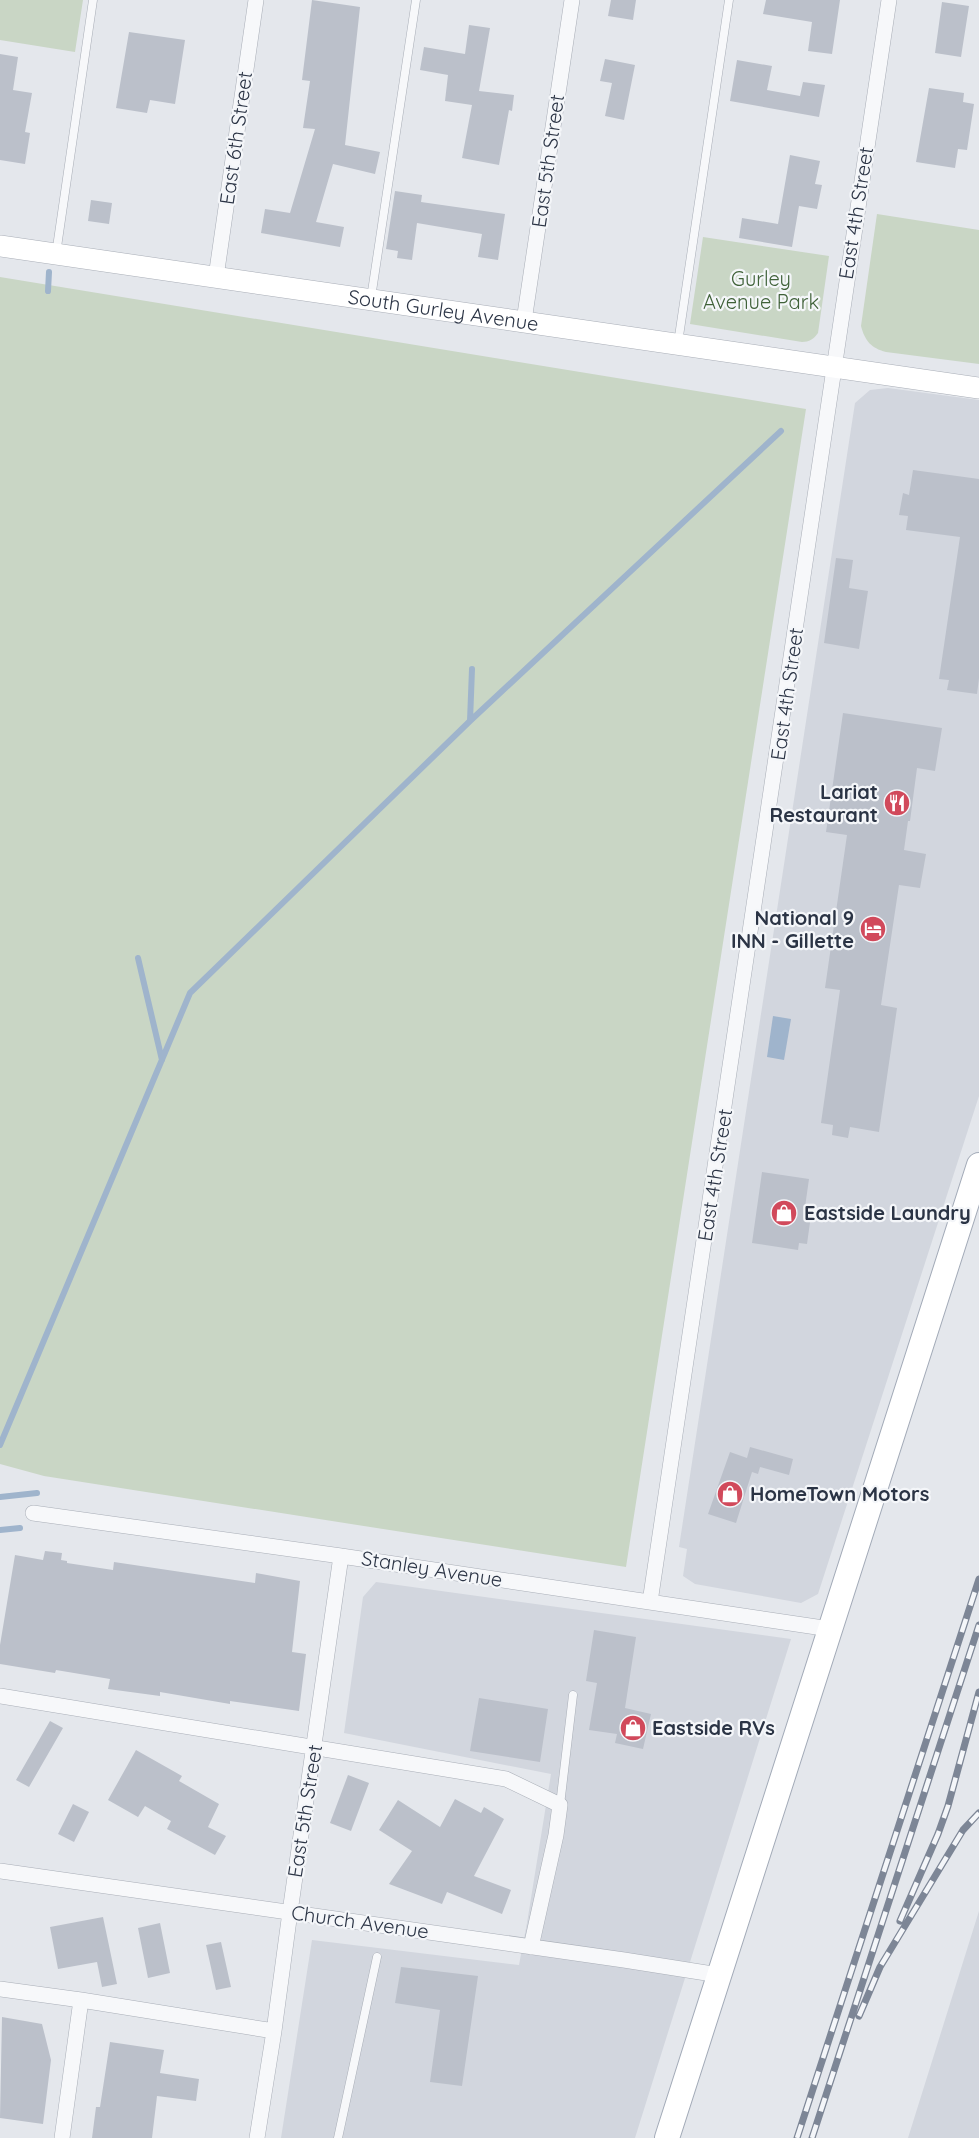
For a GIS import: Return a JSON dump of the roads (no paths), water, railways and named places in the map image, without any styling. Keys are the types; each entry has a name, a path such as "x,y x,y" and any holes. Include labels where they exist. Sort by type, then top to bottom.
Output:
{"main road":[{"path":"667,2138 979,1165"}],"street":[{"name":"East 6th Street","path":"216,277 256,0"},
{"name":"East 5th Street","path":"524,321 572,0"},
{"name":"East 4th Street","path":"650,1602 723,1126 889,0"},
{"name":"South Gurley Avenue","path":"0,246 979,388"},
{"name":"Stanley Avenue","path":"33,1513 341,1556 830,1629"},
{"name":"East 5th Street","path":"257,2138 341,1556"},
{"path":"0,1696 506,1779 560,1806 556,1835 531,1947"},
{"name":"Church Avenue","path":"0,1871 719,1975"},
{"path":"0,1989 274,2031"},
{"path":"62,2138 81,2000"}],"lane":[{"path":"56,254 93,0"},
{"path":"370,299 416,0"},
{"path":"678,344 729,0"},
{"path":"560,1806 573,1695"},
{"path":"338,2138 378,1957"}],"water":[{"path":"773,1016 791,1019 784,1060 767,1057"}],"waterway":[{"path":"48,291 49,272"},
{"path":"0,1445 190,993 470,721 781,431"},
{"path":"470,721 472,669"},
{"path":"138,958 162,1060"},
{"path":"0,1497 37,1493"},
{"path":"0,1530 20,1528"}],"railway":[{"path":"797,2138 979,1579"},
{"path":"812,2138 979,1625"},
{"path":"900,1921 948,1806 979,1692"},
{"path":"859,2016 880,1967 963,1830 979,1813"}],"place":[{"name":"Lariat Restaurant","path":"897,803"},
{"name":"National 9 INN - Gillette","path":"873,929"},
{"name":"Eastside Laundry","path":"784,1213"},
{"name":"HomeTown Motors","path":"730,1494"},
{"name":"Eastside RVs","path":"633,1728"}],"park label":[{"name":"Gurley Avenue Park","path":"761,290"}]}
